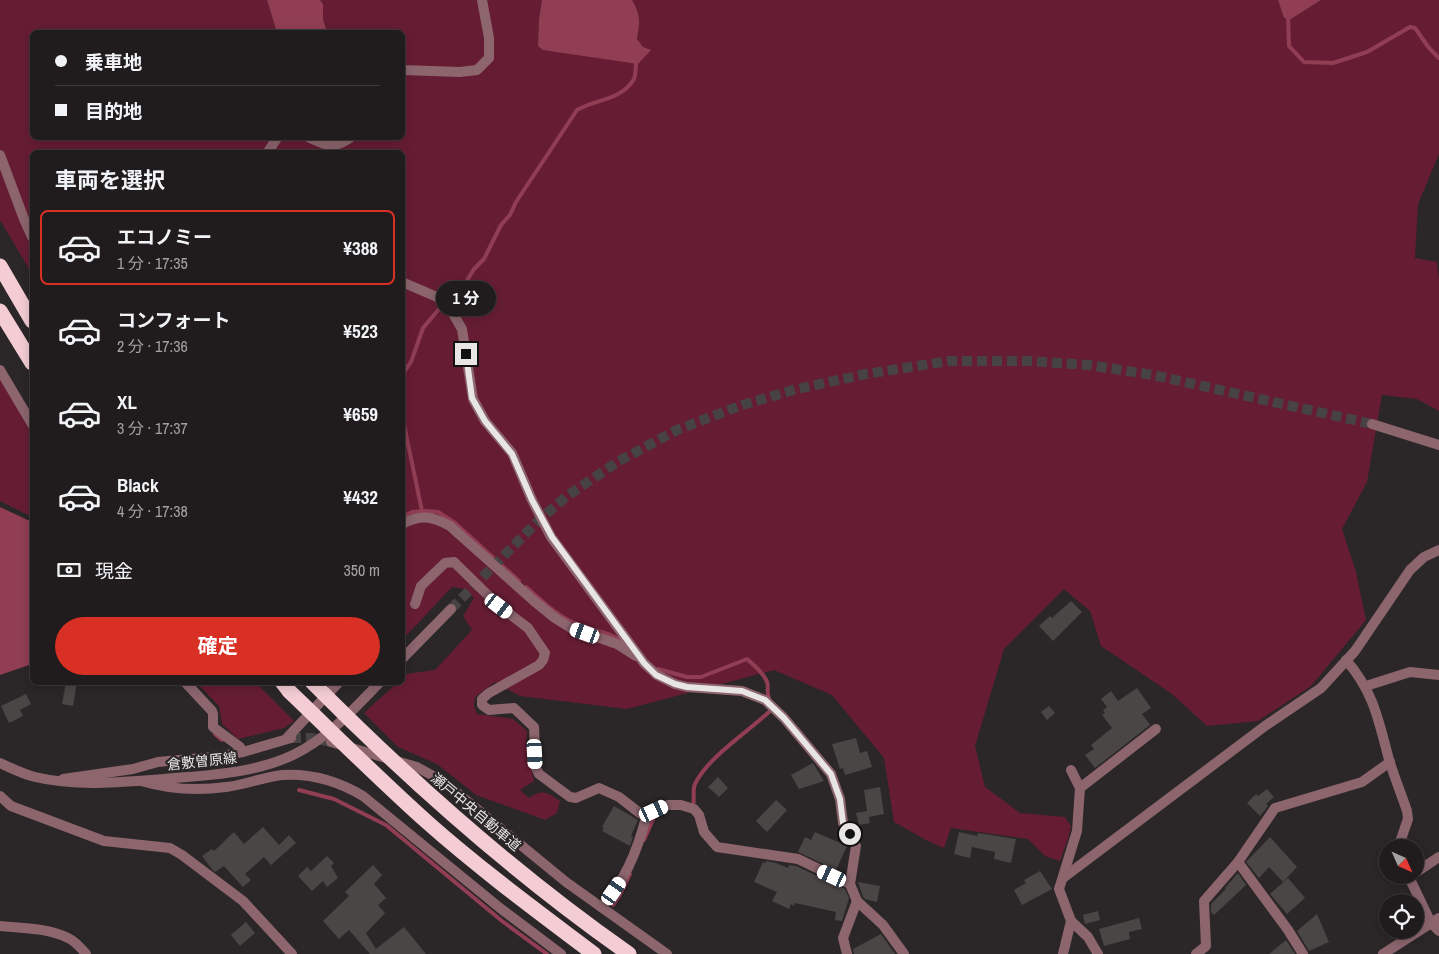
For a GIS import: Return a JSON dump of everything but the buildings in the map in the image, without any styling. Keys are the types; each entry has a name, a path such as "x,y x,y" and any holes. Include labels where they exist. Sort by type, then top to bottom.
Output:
{"highway":[{"path":"0,266 30,317"},
{"path":"0,311 30,360"},
{"name":"瀬戸中央自動車道","path":"315,685 375,746 443,807 513,865 629,954"},
{"path":"286,687 361,761 428,823 499,881 594,954"}],"street":[{"path":"405,70 460,72 476,70 489,58 489,38 482,0"},
{"path":"315,140 326,145 340,144 347,140"},
{"path":"0,155 30,232"},
{"path":"405,283 437,297 452,312 462,329 472,398 485,421 512,454 532,500 552,537 640,657 656,675 675,684 687,687 742,691 765,700 784,718 831,774 840,799 843,823 856,846 850,884 857,901 883,925 904,954"},
{"path":"0,370 30,421"},
{"path":"1372,424 1439,445"},
{"path":"405,522 424,517 436,518 450,526 555,618 571,628 617,644 640,657"},
{"path":"1063,878 1265,726 1321,688 1346,660 1384,610 1410,570 1424,557 1439,550"},
{"path":"415,604 421,586 445,563 454,562 499,606 528,628 545,654 543,660 539,666 490,693 482,699 482,705 489,710 514,708 534,727 536,768 539,774 570,798 576,798 599,788 620,797 641,814 668,805 681,805 694,809 699,815 704,832 717,847 798,859 850,884"},
{"path":"405,656 451,609"},
{"path":"1346,660 1366,686 1381,725 1390,762 1407,811 1408,819 1401,839"},
{"path":"1366,686 1410,672 1439,675"},
{"path":"188,685 212,711 213,727 240,747 241,752"},
{"path":"60,780 133,769 167,760 222,756 289,738 337,685"},
{"name":"倉敷曽原線","path":"0,763 35,777 84,783 138,781 225,774 247,770 292,755 314,743 337,726 377,685"},
{"path":"1080,788 1156,729"},
{"path":"331,742 417,767 444,782 566,882 667,954"},
{"path":"1196,954 1206,946 1204,901 1238,862 1275,808 1362,782 1390,762"},
{"path":"1071,770 1080,788 1077,831 1059,889 1072,921 1088,937 1098,954"},
{"path":"138,781 163,787 216,788 250,784 281,776 307,774 338,783 363,796 500,908 561,954"},
{"path":"0,796 11,806 104,841 170,848 244,901 292,954"},
{"path":"601,908 620,882 631,862 641,838 647,813"},
{"path":"1424,867 1439,857"},
{"path":"1238,862 1288,930 1303,954"},
{"path":"1416,884 1439,931"},
{"path":"847,954 843,938 857,901"},
{"path":"1383,954 1435,920"},
{"path":"1063,954 1072,921"},
{"path":"0,926 46,931 68,938 80,946 86,954"}],"shaded area":[{"path":"0,0 267,0 275,26 276,30 30,30 30,140 405,140 405,30 326,30 323,19 323,4 320,0 542,0 538,46 543,50 643,47 637,39 639,19 632,0 1278,0 1284,18 1291,19 1321,0 1439,0 1439,154 1418,204 1415,258 1437,262 1439,279 1439,411 1417,399 1382,395 1367,482 1342,529 1356,572 1366,620 1311,686 1258,721 1207,726 1172,694 1101,646 1090,611 1064,589 1004,649 975,746 985,787 1020,813 1065,817 1071,826 1060,861 1045,856 1028,839 951,828 944,848 894,822 884,758 832,695 774,670 627,709 520,696 495,682 475,697 474,706 477,714 513,719 527,731 526,744 534,781 520,790 529,798 542,792 560,801 557,813 545,820 476,795 437,764 398,747 364,713 395,685 405,685 406,674 435,670 472,630 463,616 474,598 464,589 452,587 405,637 405,150 30,150 30,271 0,220"},
{"path":"267,0 320,0 323,4 323,19 326,30 276,30"},
{"path":"542,0 632,0 639,19 637,39 643,47 651,50 638,64 543,50 538,46"},
{"path":"1278,0 1321,0 1291,19 1284,18"},
{"path":"0,376 30,428 30,516 0,501"},
{"path":"0,507 30,521 30,665 0,675"},
{"path":"199,685 258,685 294,721 284,728 238,739 222,724 219,706"}],"waterway":[{"path":"1288,14 1289,46 1304,62 1333,63 1367,52 1410,27 1415,28 1429,48 1439,58"},
{"path":"447,299 466,282 474,269 484,259 501,225 510,215 516,202 577,110 616,95 629,86 635,77 636,59"},
{"path":"405,371 411,362 423,328 439,309"},
{"path":"405,429 422,511"},
{"path":"405,516 412,512 438,512 455,523 519,581"},
{"path":"526,587 564,618 611,635 625,643"},
{"path":"658,669 687,677 701,677 747,659 764,675 768,684 769,698"},
{"path":"693,806 694,786 709,764 770,711"},
{"path":"215,734 222,740"},
{"path":"299,790 334,799 386,825 502,921 547,954"},
{"path":"644,840 654,817 658,814"},
{"path":"613,905 630,874"}],"tunnel":[{"path":"451,609 538,521 567,496 619,461 677,430 742,405 797,389 866,374 949,361 1030,361 1089,365 1153,375 1372,424"},
{"path":"291,738 311,738 331,742"}],"route":[{"path":"466,354 472,398 485,421 512,454 532,500 552,537 644,663 656,675 675,684 687,687 742,691 765,700 784,718 831,774 840,799 843,823 850,834"}]}
